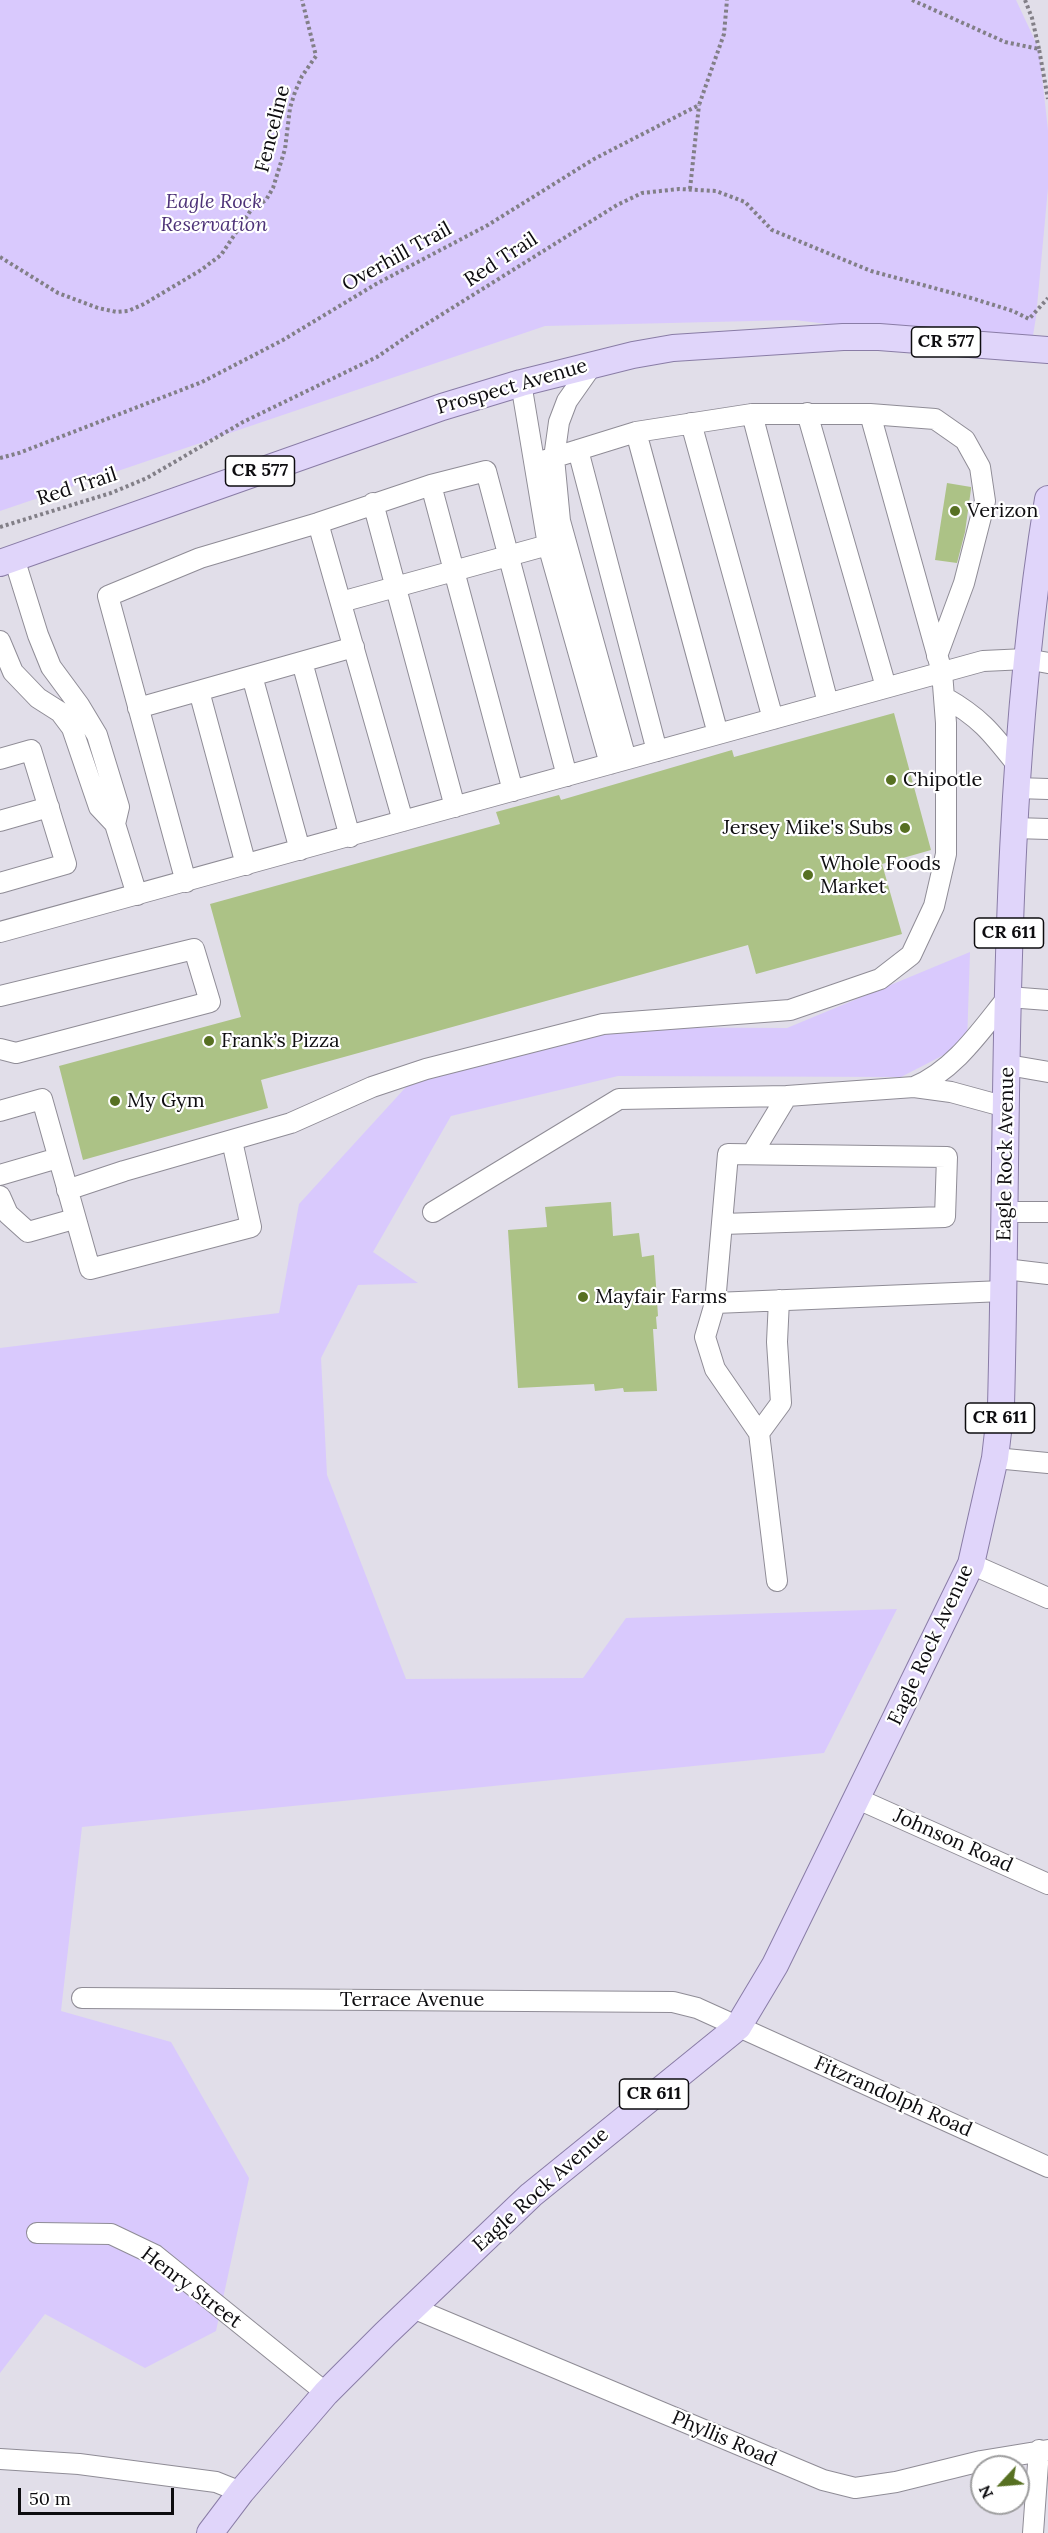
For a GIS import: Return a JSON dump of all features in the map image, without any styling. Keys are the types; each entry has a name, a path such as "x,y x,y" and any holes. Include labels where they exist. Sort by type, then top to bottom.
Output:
{"main road":[{"name":"Prospect Avenue","path":"7,560 442,407 593,364 674,348 812,338 879,338 1048,350"},
{"name":"Eagle Rock Avenue","path":"210,2533 326,2393 531,2194 738,2027 775,1965 858,1799 970,1564 995,1458 1001,1406 1008,997 1014,828 1017,777 1037,661 1034,582 1048,499"}],"street":[{"path":"593,364 567,401 545,460 542,517 548,544 618,762"},
{"path":"521,383 545,460 618,762"},
{"path":"807,413 886,687"},
{"path":"545,460 636,432 752,414 870,414 935,419 965,440 980,467 985,501 964,583 939,664"},
{"path":"752,414 828,704"},
{"path":"67,1191 124,1171 291,1123 372,1087 426,1069 592,1027 685,1017 790,1010 880,979 911,955 934,906 946,854 944,697 939,664 870,414"},
{"path":"691,423 772,719"},
{"path":"636,432 718,734"},
{"path":"578,450 657,751"},
{"path":"186,882 108,596 200,558 318,524 373,503 431,485 486,471 567,776"},
{"path":"431,485 513,791"},
{"path":"373,503 455,807"},
{"path":"318,524 403,821"},
{"path":"341,602 548,544"},
{"path":"7,560 51,667 79,705 97,735 119,807 114,824"},
{"path":"0,641 13,672 38,698 60,712 72,728 99,807 114,824 137,895"},
{"path":"138,708 354,647"},
{"path":"0,932 828,704 886,687 939,664 1037,661"},
{"path":"302,662 350,837"},
{"path":"252,676 300,850"},
{"path":"199,691 246,865"},
{"path":"944,697 988,727 1017,777 1048,789"},
{"path":"0,759 31,750 66,864 0,883"},
{"path":"0,821 49,807"},
{"path":"1014,828 1048,829"},
{"path":"0,996 194,948 210,1002 16,1053 0,1049"},
{"path":"914,1087 933,1079 951,1064 1008,997 1048,1000"},
{"path":"1008,1065 1048,1072"},
{"path":"433,1212 619,1099 787,1096 914,1087 951,1092 1006,1107"},
{"path":"752,1154 787,1096"},
{"path":"0,1111 42,1099 74,1219 90,1269 251,1227 232,1141"},
{"path":"722,1224 945,1217 947,1157 728,1154 715,1303 705,1337 714,1369 759,1433 777,1581"},
{"path":"0,1175 58,1158"},
{"path":"0,1196 8,1214 28,1232 74,1219"},
{"path":"1004,1212 1048,1212"},
{"path":"715,1303 779,1300 1048,1274"},
{"path":"759,1433 781,1402 777,1342 779,1300"},
{"path":"995,1458 1048,1463"},
{"path":"970,1564 1048,1598"},
{"name":"Johnson Road","path":"858,1799 1048,1884"},
{"name":"Terrace Avenue","path":"82,1998 673,2002 697,2008 738,2027"},
{"name":"Fitzrandolph Road","path":"738,2027 1048,2167"},
{"name":"Henry Street","path":"37,2233 111,2234 155,2255 326,2393"},
{"name":"Phyllis Road","path":"413,2308 823,2480 855,2488 896,2482 1043,2450"},
{"path":"1033,2533 1043,2450"},
{"path":"0,2459 79,2464 216,2482 242,2492"}],"path":[{"name":"Fenceline","path":"0,257 58,292 98,308 117,312 128,311 144,304 212,262 228,246 251,210 266,200 279,175 290,108 302,76 316,56 302,0"},
{"path":"690,189 699,105 724,34 727,0"},
{"path":"912,0 1005,42 1039,49"},
{"path":"1025,0 1032,18 1048,99"},
{"name":"Overhill Trail","path":"0,458 19,453 160,399 232,366 283,340 376,284 488,225 594,159 699,105"},
{"name":"Red Trail","path":"0,527 111,493 147,478 243,422 377,357 617,205 642,193 690,189 716,191 745,202 772,230 871,271 971,298 1013,311 1029,319 1048,298"}],"green space":[{"name":"Eagle Rock Reservation","path":"0,0 1016,0 1039,49 1048,130 1048,188 1031,348 794,320 545,326 0,511"},
{"path":"970,952 967,1043 901,1077 618,1076 451,1116 373,1252 418,1283 358,1285 321,1358 327,1475 406,1679 583,1678 626,1618 897,1609 824,1753 82,1827 61,2011 171,2042 249,2178 216,2331 145,2368 45,2314 0,2373 0,1348 279,1313 299,1204 417,1075 594,1027 787,1028"}],"building":[{"name":"Verizon","path":"947,483 971,487 965,532 957,563 935,560"},
{"path":"894,713 931,850 882,864 902,934 756,974 748,945 261,1080 268,1108 83,1160 59,1066 241,1017 210,904 500,824 496,812 559,795 561,800 732,750 734,757"},
{"name":"Mayfair Farms","path":"611,1202 613,1236 639,1233 642,1257 654,1255 658,1316 656,1317 657,1329 653,1329 657,1391 624,1392 623,1388 595,1391 594,1384 518,1388 508,1230 547,1227 545,1207"}],"place":[{"name":"Verizon","path":"955,511"},
{"name":"Chipotle","path":"891,780"},
{"name":"Jersey Mike's Subs","path":"905,828"},
{"name":"Whole Foods Market","path":"808,875"},
{"name":"Frank’s Pizza","path":"209,1041"},
{"name":"My Gym","path":"115,1101"},
{"name":"Mayfair Farms","path":"583,1297"}]}
